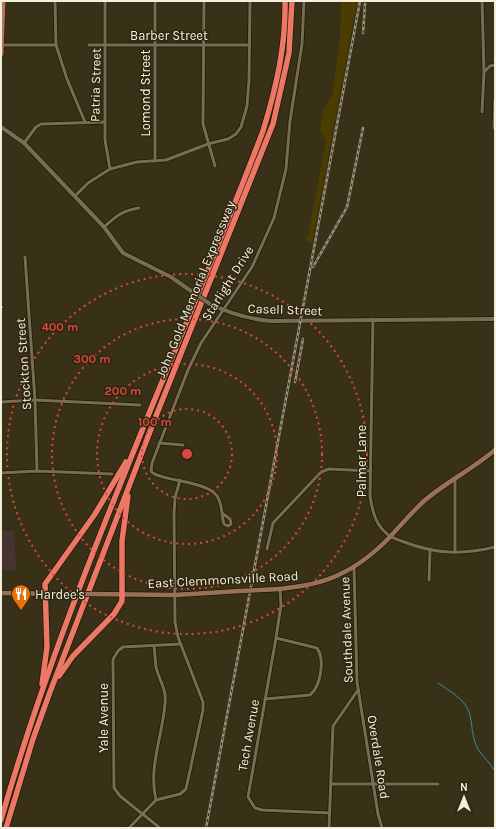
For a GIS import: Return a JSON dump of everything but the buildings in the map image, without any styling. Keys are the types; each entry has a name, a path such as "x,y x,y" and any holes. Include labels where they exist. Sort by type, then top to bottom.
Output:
{"highway":[{"name":"John Gold Memorial Expressway","path":"1,820 38,702 103,526 263,131 279,73 285,26 285,1"},
{"name":"John Gold Memorial Expressway","path":"6,828 33,739 50,692 156,416 273,124 285,76 291,38 293,1"},
{"path":"50,692 73,656 114,614 122,601 122,541 126,503 139,461 156,416"},
{"path":"38,702 47,647 47,581 95,514 117,479 145,424"}],"main road":[{"path":"1,54 3,1"},
{"name":"East Clemmonsville Road","path":"1,593 175,594 280,589 324,582 354,568 390,537 424,501 482,461 495,450"}],"street":[{"path":"55,1 56,45 67,79 85,122"},
{"name":"Patria Street","path":"105,1 105,140 110,169"},
{"name":"Lomond Street","path":"155,1 155,160"},
{"path":"204,1 203,124 215,166"},
{"path":"75,196 93,180 110,169 170,158 208,144 228,139 241,127 247,106 249,87 250,1"},
{"name":"Starlight Drive","path":"180,480 158,477 153,474 152,463 188,370 202,342 252,267 277,209 286,169 290,121 302,43 304,1"},
{"path":"482,1 484,72 482,112"},
{"path":"2,45 56,45"},
{"name":"Barber Street","path":"89,45 250,45"},
{"path":"484,72 490,66 495,65"},
{"path":"494,128 495,99"},
{"path":"24,143 36,127 41,124 105,122"},
{"name":"Casell Street","path":"1,127 24,143 104,227 118,247 128,257 171,277 210,304 222,310 243,318 271,321 495,319"},
{"path":"104,227 118,215 128,210 138,208"},
{"name":"Stockton Street","path":"25,257 35,400 37,471"},
{"name":"Palmer Lane","path":"373,319 370,496 372,510 378,523 390,537"},
{"path":"1,402 35,400 140,405"},
{"path":"160,443 184,445"},
{"path":"267,549 273,523 321,472 329,469 371,471"},
{"path":"1,473 37,471 112,474"},
{"path":"455,479 455,552"},
{"path":"129,828 156,800 180,794 186,789 203,710 203,702 181,644 175,622 174,513 175,498 180,480 210,490 216,495 222,513"},
{"path":"390,537 430,551 455,552 495,547"},
{"path":"429,580 430,551"},
{"name":"Southdale Avenue","path":"330,828 333,726 358,689 354,568"},
{"name":"Tech Avenue","path":"280,589 281,605 249,787 249,801 255,808 262,810 330,812"},
{"path":"265,699 310,695 316,688 319,680 321,658 317,648 276,638"},
{"name":"Yale Avenue","path":"160,828 120,796 114,788 113,659 122,647 181,644"},
{"path":"154,646 156,667 166,693 160,741 153,770 153,787 156,800"},
{"name":"Overdale Road","path":"358,689 382,828"},
{"path":"331,784 438,784"}],"shaded area":[{"path":"341,1 357,1 312,243 305,240 308,236 326,141 320,130 323,111 332,96 340,40"},
{"path":"1,531 14,531 16,570 1,571"}],"waterway":[{"path":"438,683 456,696 467,707 476,744 480,752 495,771"}],"railway":[{"path":"206,828 360,1"},
{"path":"363,33 365,4"},
{"path":"313,267 347,207 363,128"},
{"path":"295,382 303,339"}],"place":[{"name":"Hardee's","path":"21,611"}]}
